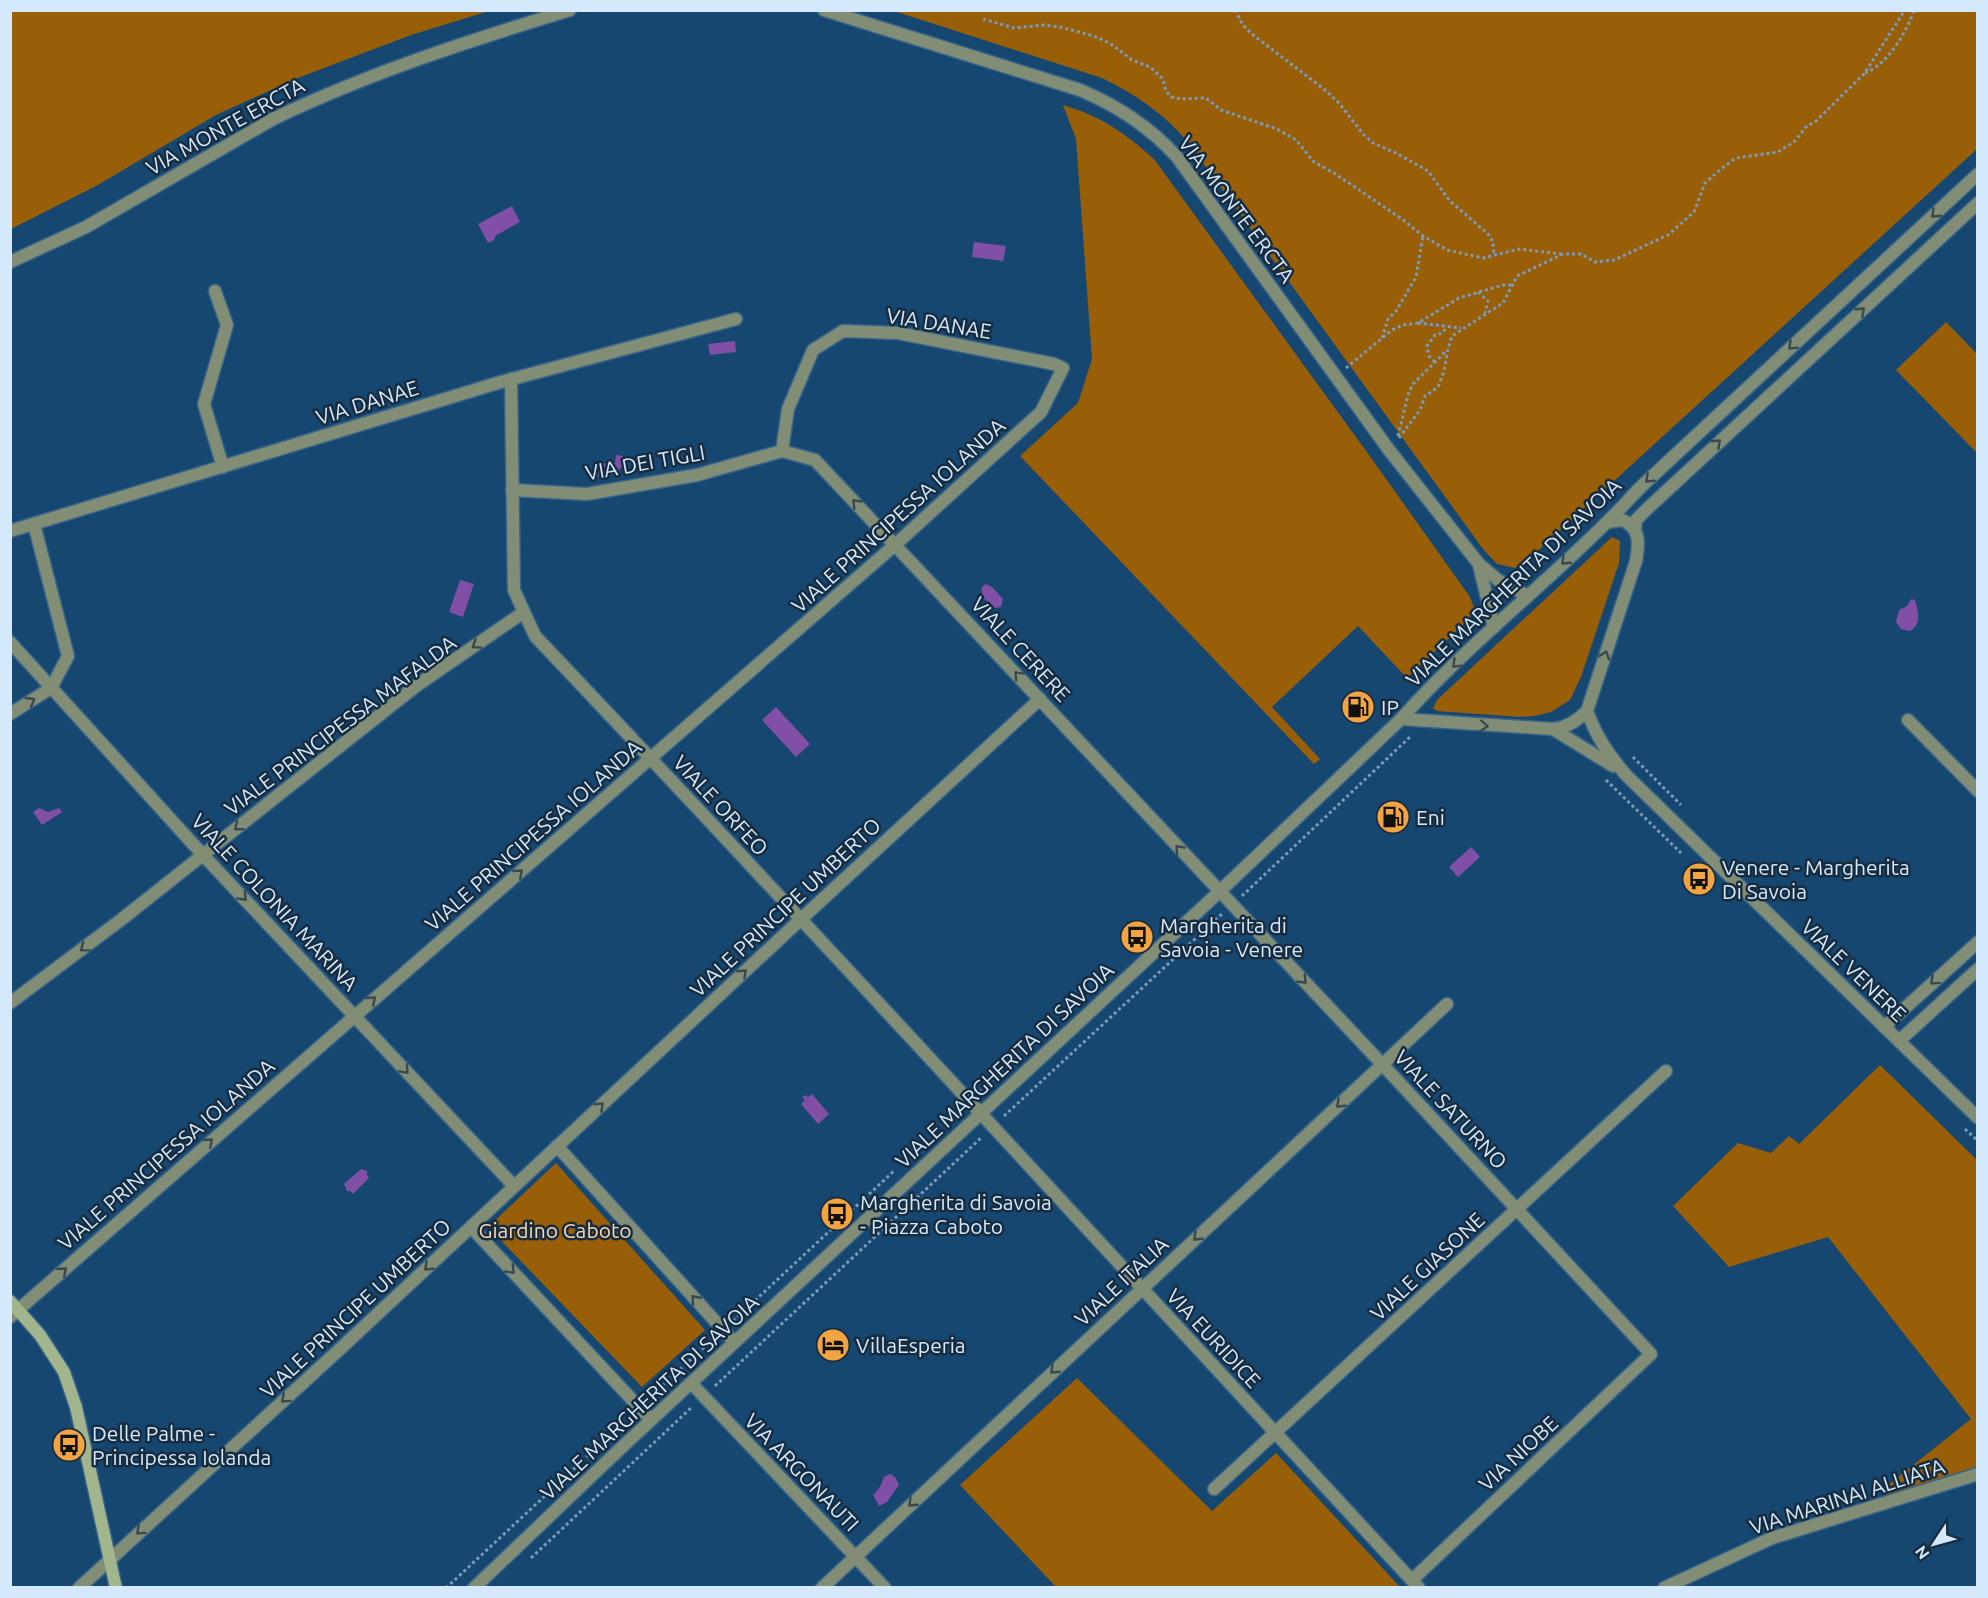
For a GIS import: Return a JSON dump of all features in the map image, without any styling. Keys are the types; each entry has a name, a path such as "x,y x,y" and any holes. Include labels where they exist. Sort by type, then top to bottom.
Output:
{"main road":[{"path":"13,1309 40,1335 64,1372 76,1407 116,1587"}],"street":[{"name":"VIA MONTE ERCTA","path":"10,262 86,227 264,123 305,104 408,61 570,10"},
{"name":"VIA MONTE ERCTA","path":"824,10 1080,90 1115,106 1159,137 1177,157 1389,450 1479,564"},
{"name":"VIALE MARGHERITA DI SAVOIA","path":"474,1587 1219,892 1494,627 1608,522 1646,482 1977,174"},
{"name":"VIALE MARGHERITA DI SAVOIA","path":"1635,530 1636,520 1647,508 1977,203"},
{"path":"215,291 227,325 204,404 223,467"},
{"name":"VIA DANAE","path":"10,531 511,379 736,320"},
{"name":"VIA DANAE","path":"782,451 788,409 813,350 843,331 898,333 1054,364 1063,368"},
{"name":"VIALE PRINCIPESSA IOLANDA","path":"13,1309 652,759 896,544 1041,412 1063,368"},
{"name":"VIALE ORFEO","path":"511,379 514,590 535,636 982,1113"},
{"name":"VIA DEI TIGLI","path":"512,490 587,494 697,475 782,451"},
{"name":"VIALE CERERE","path":"782,451 814,460 896,544 1219,892"},
{"path":"1401,719 1552,729 1566,727 1579,719 1587,711 1636,561 1638,540 1635,530 1622,520 1608,522"},
{"path":"10,714 51,688 68,656 34,524"},
{"path":"1479,564 1498,580 1528,596"},
{"path":"1479,564 1494,627"},
{"name":"VIALE PRINCIPESSA MAFALDA","path":"10,1004 416,686 524,612"},
{"name":"VIALE COLONIA MARINA","path":"10,642 203,855 514,1186"},
{"name":"VIALE PRINCIPE UMBERTO","path":"79,1587 1040,699"},
{"path":"1417,701 1415,709 1417,715 1426,722"},
{"path":"1587,711 1598,738 1626,775"},
{"path":"1908,720 1977,791"},
{"path":"1552,729 1583,746 1626,775"},
{"name":"VIALE VENERE","path":"1626,775 1977,1118"},
{"name":"VIALE SATURNO","path":"1219,892 1651,1354"},
{"path":"1884,1027 1977,942"},
{"path":"1899,1041 1977,969"},
{"name":"VIALE ITALIA","path":"822,1587 1447,1004"},
{"name":"VIALE GIASONE","path":"1214,1490 1666,1071"},
{"name":"VIA EURIDICE","path":"982,1113 1141,1289 1415,1584"},
{"path":"557,1146 734,1342"},
{"path":"471,1227 651,1420"},
{"name":"VIA NIOBE","path":"1415,1584 1651,1354"},
{"name":"VIA ARGONAUTI","path":"691,1383 885,1587"},
{"name":"VIA MARINAI ALLIATA","path":"1664,1587 1772,1538 1977,1474"}],"path":[{"path":"1235,10 1243,25 1252,34 1325,90 1373,143 1428,171 1449,200 1488,234 1493,242 1494,255"},
{"path":"983,19 1014,28 1044,25 1083,31 1111,44 1132,60 1150,67 1159,74 1171,97 1206,99 1221,110 1277,129 1296,140 1314,162 1334,173 1423,236 1447,250 1483,258 1519,249 1581,254 1595,262 1614,260 1668,235 1694,212 1705,183 1736,158 1778,152 1795,141 1806,127 1816,121 1864,74 1905,10"},
{"path":"1864,74 1876,68 1904,36 1914,10"},
{"path":"1381,340 1388,319 1396,311 1416,277 1423,236"},
{"path":"1389,450 1420,410 1425,396 1438,387 1452,336 1503,303 1517,276 1563,254"},
{"path":"1336,376 1392,330 1418,323 1459,298 1503,285 1512,285"},
{"path":"1478,292 1488,301 1485,315"},
{"path":"1418,323 1463,329"},
{"path":"1435,362 1429,356 1427,346 1435,335 1443,333 1446,327"},
{"path":"1398,439 1408,395 1413,384 1448,350"},
{"path":"528,1560 1232,906 1407,740"},
{"path":"1603,777 1689,860"},
{"path":"1961,1125 1977,1141"}],"green space":[{"path":"10,11 489,11 411,35 295,79 216,115 96,186 11,229"},
{"path":"894,11 1977,11 1977,149 1532,556 1515,568 1497,564 1483,549 1187,141 1158,113 1102,78"},
{"path":"1063,105 1089,114 1112,126 1154,159 1470,597 1474,608 1468,620 1407,678 1358,626 1272,707 1320,759 1314,764 1020,456 1078,403 1092,359 1076,139"},
{"path":"1946,322 1977,354 1977,453 1896,370"},
{"path":"1612,537 1620,541 1619,563 1581,677 1570,700 1551,712 1520,717 1437,711 1433,708 1437,700"},
{"path":"1880,1065 1977,1160 1977,1467 1889,1496 1884,1494 1888,1485 1971,1419 1828,1237 1729,1267 1673,1206 1738,1143 1771,1153 1789,1136 1799,1144"},
{"name":"Giardino Caboto","path":"556,1163 705,1330 642,1387 488,1227"},
{"path":"1077,1378 1212,1511 1276,1453 1400,1587 1056,1587 960,1485"}],"shaded area":[{"path":"512,206 520,222 495,236 494,240 488,243 478,224"},
{"path":"974,242 1006,246 1003,261 972,257"},
{"path":"735,341 736,352 710,355 708,344"},
{"path":"616,455 623,456 623,466 619,469 620,474 596,477 597,464 615,463"},
{"path":"460,580 474,584 463,617 449,612"},
{"path":"986,584 1003,599 1001,607 995,608 985,599 982,587"},
{"path":"1911,599 1915,600 1918,621 1910,631 1901,629 1896,622 1899,610 1907,606"},
{"path":"776,707 810,744 796,757 762,720"},
{"path":"39,808 48,812 59,808 62,812 42,825 33,812"},
{"path":"1471,847 1480,857 1458,877 1449,867"},
{"path":"812,1094 829,1114 818,1124 801,1104 805,1100 802,1097"},
{"path":"361,1169 367,1171 369,1178 353,1194 347,1191 344,1184"},
{"path":"890,1474 895,1477 899,1485 887,1502 879,1506 873,1495 880,1487 884,1477"}],"place":[{"name":"IP","path":"1358,707"},
{"name":"Eni","path":"1393,817"},
{"name":"Venere - Margherita Di Savoia","path":"1699,879"},
{"name":"Margherita di Savoia - Venere","path":"1137,937"},
{"name":"Margherita di Savoia - Piazza Caboto","path":"837,1214"},
{"name":"VillaEsperia","path":"833,1345"},
{"name":"Delle Palme - Principessa Iolanda","path":"69,1445"}]}
